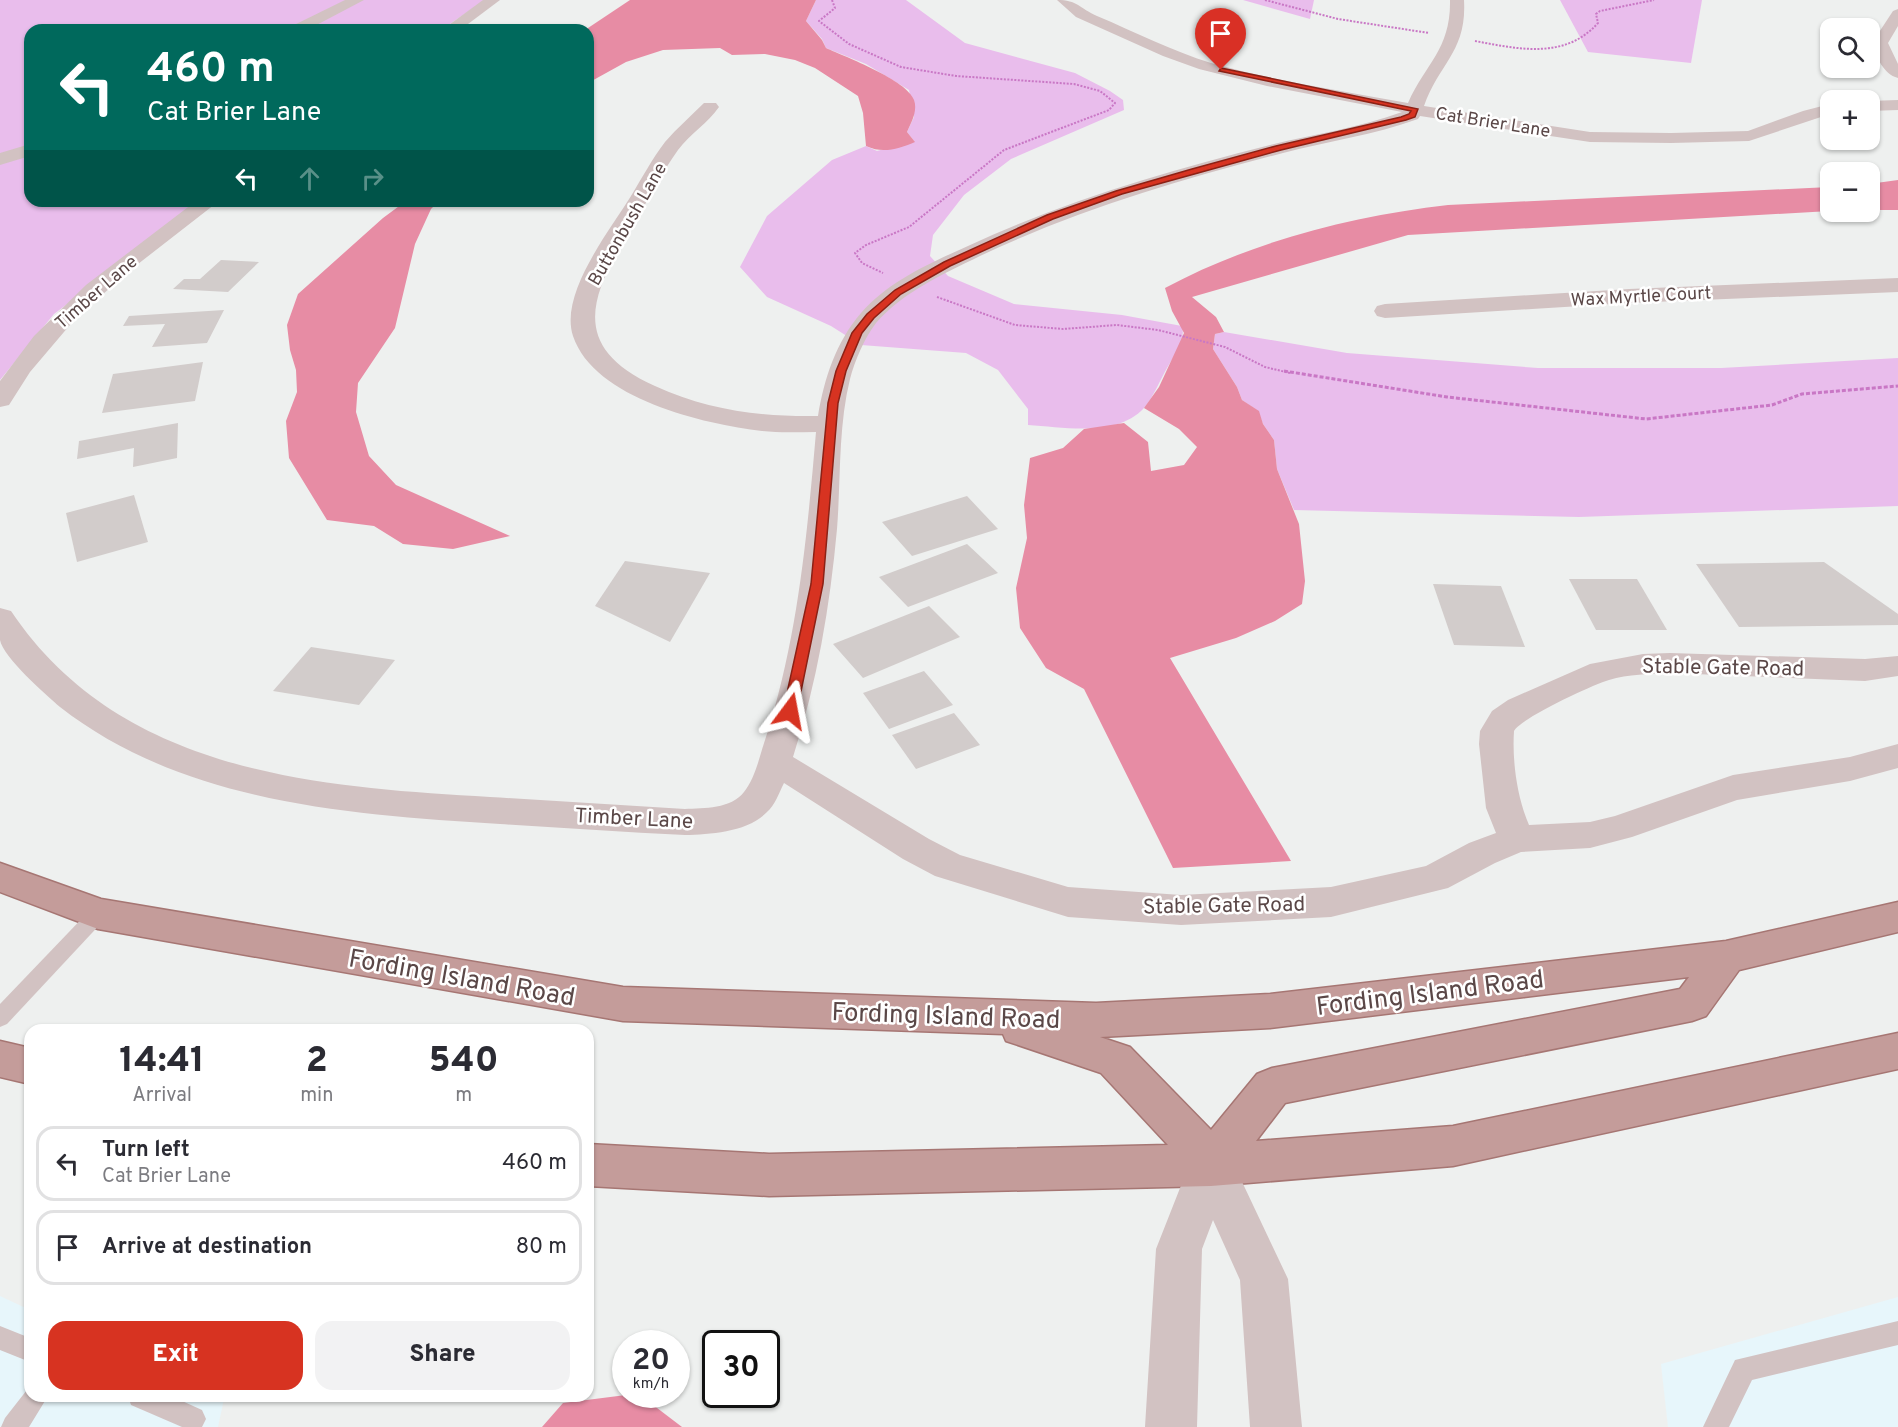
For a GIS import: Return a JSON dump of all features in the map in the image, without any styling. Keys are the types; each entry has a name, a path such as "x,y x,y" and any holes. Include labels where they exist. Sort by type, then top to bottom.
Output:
{"highway":[{"name":"Fording Island Road","path":"0,877 98,914 623,1004 1096,1020 1270,1011 1726,957 1898,917"},
{"path":"1211,1165 1272,1087 1692,1004 1726,957"},
{"path":"975,1016 1055,1039 1115,1060 1186,1134 1211,1165"},
{"path":"594,1166 769,1175 1211,1165 1453,1146 1898,1051"},
{"path":"0,1059 24,1065"}],"street":[{"path":"307,24 357,0"},
{"path":"459,24 493,0"},
{"name":"Cat Brier Lane","path":"1064,0 1080,14 1205,66 1267,81 1415,109 1562,133 1636,139 1749,136 1820,111"},
{"path":"1415,109 1456,34 1458,24 1456,0"},
{"path":"1898,14 1884,32 1880,43 1881,52 1898,73"},
{"path":"1880,106 1898,105"},
{"name":"Buttonbush Lane","path":"710,107 673,146 604,256 583,311 585,338 594,353 608,367 627,381 668,400 704,412 745,421 778,424 830,424"},
{"name":"Timber Lane","path":"0,618 26,656 66,695 94,716 169,756 197,767 276,789 381,803 706,822 739,813 757,802 786,727 817,584 830,424 841,371 857,333 870,316 909,285 975,250 1083,204 1279,148 1404,119 1412,116 1415,109"},
{"path":"0,159 24,152"},
{"name":"Timber Lane","path":"0,400 9,384 66,314 99,285 201,207"},
{"name":"Wax Myrtle Court","path":"1385,311 1629,296 1898,285"},
{"name":"Stable Gate Road","path":"1517,839 1504,807 1496,744 1497,731 1504,719 1520,708 1601,672 1642,664 1865,670 1898,666"},
{"name":"Stable Gate Road","path":"774,761 916,849 948,866 1068,902 1181,910 1332,902 1435,878 1482,853 1517,839 1590,835 1619,828 1733,788 1850,769 1898,756"},
{"path":"1171,1427 1179,1249 1211,1165"},
{"path":"1211,1165 1264,1279 1276,1427"}],"lane":[{"path":"0,1018 98,914"},
{"path":"1716,1427 1743,1369 1898,1333"},
{"path":"0,1338 24,1348"},
{"path":"14,1427 32,1402"},
{"path":"154,1402 193,1419"}],"path":[{"path":"832,0 835,8 819,21 827,30 865,52 892,64 910,70 942,74 1089,86 1112,98 1115,103 1109,110 1004,150 909,227 866,245 855,253 862,263 909,285 1015,325 1063,329 1117,325 1172,334 1225,347 1265,367 1291,373 1447,397 1646,419 1772,405 1802,394 1898,386"}],"shaded area":[{"path":"0,0 485,0 450,24 24,24 24,207 196,207 54,314 0,380"},
{"path":"630,0 816,0 806,21 826,48 875,70 909,92 914,100 915,108 914,117 907,132 915,142 890,150 878,150 866,146 863,113 858,96 815,68 795,60 765,54 732,55 720,48 663,50 626,62 594,80 594,24"},
{"path":"816,0 906,0 965,43 1075,73 1123,100 1124,110 1011,159 964,195 933,235 930,256 948,276 1014,304 1122,315 1182,326 1181,342 1176,353 1144,408 1119,424 1105,427 1074,428 1028,425 1028,409 998,370 966,353 861,345 831,326 767,297 740,267 767,216 832,160 866,146 877,151 914,141 907,132 914,117 909,90 866,64 826,48 822,39 806,21"},
{"path":"1243,0 1314,0 1310,19"},
{"path":"1560,0 1702,0 1691,63 1588,52"},
{"path":"1898,180 1898,210 1880,210 1880,182"},
{"path":"1820,187 1820,212 1408,235 1192,297 1216,317 1224,332 1215,334 1213,349 1237,387 1242,400 1259,411 1263,424 1274,440 1277,469 1299,524 1305,581 1302,604 1275,621 1236,638 1170,658 1291,861 1173,868 1084,689 1046,668 1020,628 1016,588 1027,538 1024,505 1030,458 1063,448 1084,429 1124,423 1148,442 1151,471 1184,465 1197,447 1179,429 1144,408 1159,387 1184,333 1172,311 1165,288 1232,257 1302,233 1375,216 1448,205"},
{"path":"398,207 433,207 415,244 395,328 358,383 356,412 369,456 396,485 510,536 453,549 403,544 374,526 327,520 289,458 286,421 297,392 296,370 290,350 287,325 298,294"},
{"path":"1224,332 1347,353 1538,368 1721,368 1898,358 1898,506 1579,517 1294,510 1277,469 1274,440 1263,424 1258,411 1242,400 1237,387 1213,349 1215,334"},
{"path":"0,1296 24,1307 24,1402 223,1402 218,1427 0,1427"},
{"path":"1898,1297 1898,1427 1668,1427 1661,1364"},
{"path":"612,1397 612,1408 657,1408 682,1427 542,1427 563,1403 594,1402 594,1399"}],"building":[{"path":"221,260 259,262 228,292 173,289 184,279 200,279"},
{"path":"224,310 207,343 152,347 165,324 123,326 129,316"},
{"path":"203,362 195,401 102,413 113,374"},
{"path":"178,423 177,458 133,467 134,448 77,459 79,441"},
{"path":"134,495 148,542 77,562 66,513"},
{"path":"967,496 998,529 912,556 882,522"},
{"path":"967,544 998,573 908,607 879,577"},
{"path":"625,561 710,573 670,642 595,606"},
{"path":"1824,562 1898,614 1898,625 1739,627 1696,564"},
{"path":"1569,579 1637,579 1667,630 1596,630"},
{"path":"1433,584 1501,586 1525,647 1454,645"},
{"path":"929,606 960,637 863,678 833,644"},
{"path":"311,647 395,660 359,705 273,691"},
{"path":"924,671 953,705 889,729 863,693"},
{"path":"954,713 980,745 916,769 892,735"}],"route":[{"path":"790,711 817,584 833,403 841,371 857,333 870,316 898,292 947,264 1018,230 1083,204 1279,148 1404,119 1412,116 1415,109 1221,70"}]}
